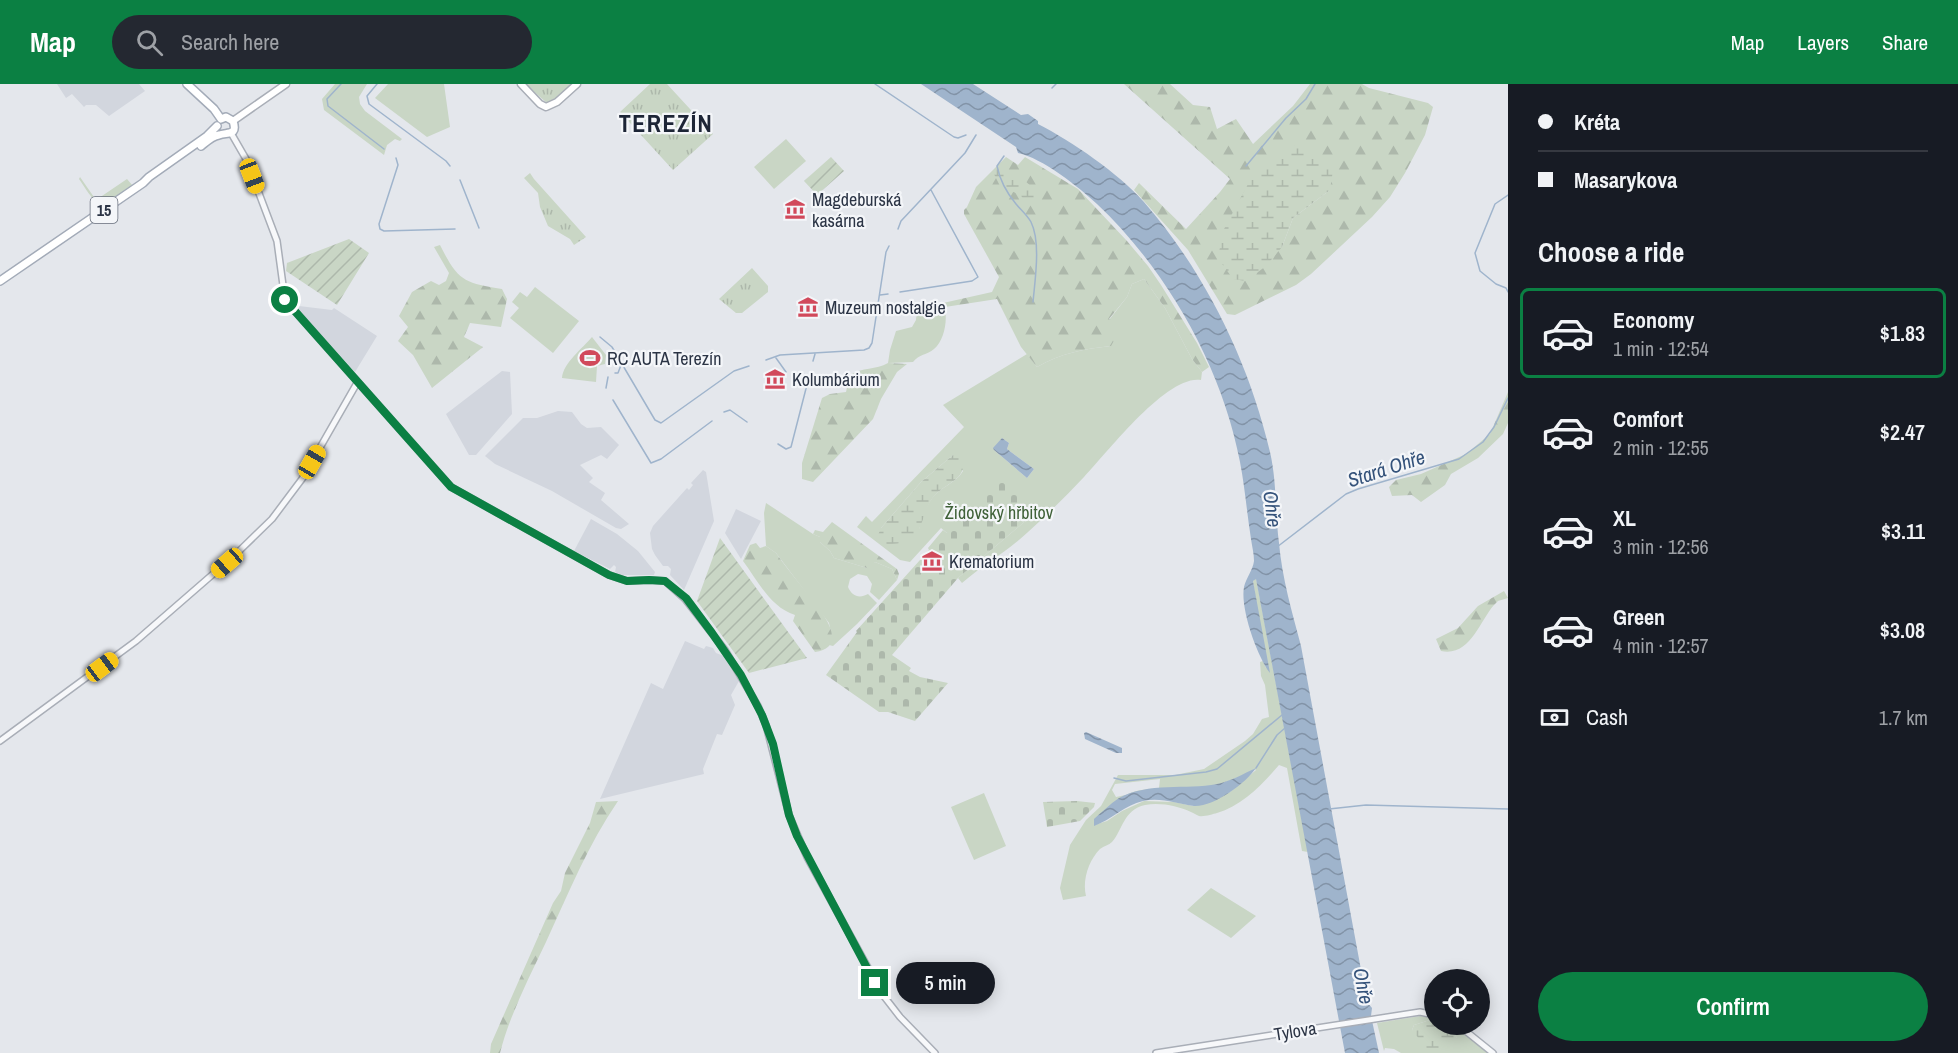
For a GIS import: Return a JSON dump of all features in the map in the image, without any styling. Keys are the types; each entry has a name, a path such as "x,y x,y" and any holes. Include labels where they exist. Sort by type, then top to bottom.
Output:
{"main road":[{"path":"187,84 214,109 222,134"},
{"path":"233,121 286,84"},
{"path":"521,84 540,104 546,107 556,102 577,84"},
{"path":"219,122 229,118 233,121"},
{"path":"231,133 234,126 233,121"},
{"name":"15","path":"143,183 207,136 219,122"},
{"name":"15","path":"0,281 143,183 222,134 231,133"}],"street":[{"path":"231,133 246,159 277,241 285,300 457,492 609,575 627,581 665,581 686,598 725,650 758,706 771,739 789,815 807,857 880,990 900,1017 935,1053"},
{"path":"0,741 136,641 235,555 272,519 302,480 357,383"},
{"name":"Tylova","path":"1156,1053 1424,1013"},
{"path":"1470,1035 1492,1053"}],"shaded area":[{"path":"57,84 139,84 145,91 109,116 96,105 84,107 72,94 66,98"},
{"path":"299,306 332,310 334,308 377,336 355,372 297,308"},
{"path":"502,371 510,372 512,414 476,455 469,455 446,414"},
{"path":"558,411 572,412 587,428 601,427 619,445 607,459 601,455 580,465 593,478 589,482 605,493 601,500 629,524 621,529 552,491 495,464 485,456 523,418 537,418"},
{"path":"703,470 706,472 714,521 684,590 670,575 671,569 663,566 655,555 650,533 653,526 687,488 689,490 693,485 691,483"},
{"path":"736,509 761,521 741,559 725,533"},
{"path":"591,519 617,534 638,551 655,572 654,575 621,575 615,572 614,565 610,569 574,551"},
{"path":"685,641 704,649 706,646 713,648 716,653 724,656 739,681 731,695 735,705 722,735 717,734 703,769 704,774 600,799 651,683 663,689"}],"green space":[{"path":"335,84 367,84 359,97 360,104 365,111 402,139 400,141 395,139 387,145 384,155 324,110 322,99"},
{"path":"388,84 444,84 450,127 427,137 375,98"},
{"path":"525,84 574,84 547,103"},
{"path":"650,84 667,84 713,134 673,170 620,112"},
{"path":"1124,84 1170,84 1193,105 1210,107 1217,129 1236,119 1253,144 1293,106 1310,84 1362,84 1369,88 1428,103 1433,107 1425,135 1405,173 1390,197 1372,217 1311,274 1296,285 1235,315 1227,314 1188,250 1134,190 1139,183 1186,229 1230,179","holes":["1330,190 1293,218 1282,247 1218,258"]},
{"path":"786,139 806,161 774,189 754,167"},
{"path":"1297,144 1313,151 1333,170 1330,190 1293,218 1282,247 1266,266 1246,281 1233,279 1218,258 1223,231 1249,182 1289,148"},
{"path":"831,157 844,171 817,195 804,181"},
{"path":"1006,157 1018,165 1025,157 1078,189 1148,266 1197,343 1209,367 1202,372 1192,359 1165,308 1144,279 1132,284 1127,297 1109,319 1122,326 1111,346 1073,352 1037,367 1021,347 997,299 945,307 943,303 992,292 999,277 964,214 964,210 976,187"},
{"path":"1002,167 1032,187 1040,196 1038,203 1028,204 1020,195 1000,186 994,174 995,170"},
{"path":"530,173 586,237 574,245 570,239 548,226 540,207 538,193 524,178"},
{"path":"80,177 96,200 127,179 133,186 102,205 95,200 89,193 79,179"},
{"path":"349,239 369,253 337,305 286,271 287,263"},
{"path":"440,245 452,266 463,278 479,285 502,289 507,299 501,327 470,323 464,337 483,347 432,388 413,355 398,341 408,327 399,316 412,292 431,281 439,285 446,281 449,273 434,247"},
{"path":"752,268 768,286 768,292 742,313 736,313 719,299"},
{"path":"1144,279 1165,308 1192,359 1202,372 1201,380 1187,382 1171,389 1155,402 1042,519 962,583 958,578 1036,512 947,533 941,528 910,562 900,560 857,527 866,516 872,522 964,427 943,405 1027,354 1037,367 1073,352 1111,346 1109,320 1127,297 1132,284","holes":["1002,438 1009,443 1007,449 1034,469 1027,478 994,450","953,455 963,471 933,497 924,512 919,529 881,528 921,482"]},
{"path":"535,287 579,321 553,353 510,318 519,308 512,302 520,292 527,297"},
{"path":"943,303 946,314 945,328 938,345 913,362 888,363 896,331 912,327 916,320 917,308 921,305"},
{"name":"RC AUTA Terezín","path":"592,337 606,355 605,364 597,366 596,382 562,378 570,361"},
{"path":"888,363 907,364 897,372 881,399 873,419 813,482 802,479 802,463 822,398 830,394 846,392 850,375 855,372"},
{"path":"1508,392 1508,423 1503,434 1478,458 1451,474 1445,485 1421,502 1412,495 1392,496 1389,487 1396,480 1421,474 1466,454 1490,434"},
{"path":"953,455 962,456 963,464 960,475 931,500 913,538 896,544 885,544 878,535 881,528 921,482"},
{"name":"Židovský hřbitov","path":"997,477 1036,512 958,578 892,655 911,668 909,671 920,677 948,683 915,721 888,712 879,712 826,675 856,631 929,550 928,548 943,530 947,533"},
{"path":"766,503 820,537 820,542 834,558 867,568 875,562 892,569 897,580 879,600 870,592 872,584 867,576 858,574 850,579 848,587 852,593 856,596 868,594 877,603 833,646 829,645 832,637 829,623 776,553 766,546 764,513"},
{"path":"832,522 897,569 899,574 897,580 892,569 875,562 870,569 834,558 820,542 820,537 813,534 815,530 823,532"},
{"path":"720,538 807,658 749,673 697,601"},
{"path":"756,543 760,548 766,546 776,553 820,609 831,631 832,641 827,648 815,652 793,621 795,615 778,606 759,585 743,561 750,545"},
{"path":"1256,578 1308,852 1302,851 1287,768 1279,765 1259,787 1243,800 1217,813 1199,816 1163,804 1145,805 1132,811 1112,842 1100,849 1093,859 1087,871 1086,896 1063,900 1060,888 1070,845 1086,820 1101,806 1118,775 1175,775 1204,769 1245,741 1253,734 1262,719 1269,717 1260,662 1263,661 1266,668 1253,581","holes":["1256,770 1230,792 1193,806 1174,802 1144,801 1107,821 1094,825 1127,795 1116,797 1112,790 1115,784 1160,779 1159,788 1205,787"]},
{"path":"1504,591 1508,598 1494,605 1467,644 1459,649 1441,651 1436,639 1458,628 1478,606"},
{"path":"984,793 1006,846 974,860 951,807"},
{"path":"618,801 588,852 520,996 500,1053 490,1053 491,1044 553,903 561,891 565,873 590,823 596,802"},
{"path":"1043,802 1095,803 1080,821 1047,827"},
{"path":"1211,888 1256,916 1231,938 1187,910"},
{"path":"1424,1017 1424,1022 1414,1025 1412,1030 1424,1032 1424,1035 1457,1038 1455,1035 1468,1035 1488,1053 1401,1053 1385,1048 1384,1051 1377,1023"},
{"path":"1424,1022 1424,1035 1455,1035 1457,1044 1445,1051 1428,1050 1412,1030 1414,1025"}],"water":[{"name":"Ohře","path":"921,84 973,84 1021,115 1028,114 1038,121 1038,124 1108,169 1144,202 1166,229 1205,288 1222,320 1250,385 1270,452 1282,569 1301,646 1367,1002 1372,1008 1371,1016 1379,1053 1345,1053 1256,579 1253,581 1270,673 1255,644 1247,619 1243,596 1244,587 1254,561 1240,462 1232,426 1205,356 1188,322 1146,259 1123,230 1097,204 1060,174 1018,153 1016,147"},
{"path":"1002,438 1009,443 1007,449 1034,469 1027,478 994,450 993,448"},
{"path":"1084,733 1122,748 1122,753 1116,753 1085,739"},
{"path":"1256,768 1237,787 1211,803 1194,806 1163,800 1143,801 1094,826 1094,819 1116,800 1130,793 1155,788 1217,784"}],"waterway":[{"path":"341,84 327,99 328,106 384,149"},
{"path":"377,84 367,96 369,104 450,166"},
{"path":"875,84 954,137 966,135"},
{"path":"1052,88 1056,84"},
{"path":"1246,166 1286,118 1306,99 1315,84"},
{"path":"898,229 901,221 965,153 976,135"},
{"path":"1004,156 997,166 1002,181 1012,200 1031,222 1036,240 1037,261 1033,302"},
{"path":"396,158 398,165 379,224 380,229 384,231 455,229"},
{"path":"460,180 479,228"},
{"path":"900,292 972,281 978,277 931,190"},
{"name":"Stará Ohře","path":"1508,195 1495,204 1475,253 1480,271 1496,284 1506,288 1508,292"},
{"path":"766,360 780,355 869,348 872,343 886,252 889,246"},
{"path":"880,295 888,294"},
{"path":"600,337 612,347 655,420 661,423 734,371 749,366"},
{"path":"813,361 815,354"},
{"path":"776,358 786,372"},
{"path":"615,373 618,373 621,365"},
{"path":"778,444 786,449 791,447 810,373"},
{"path":"606,388 608,377"},
{"name":"Stará Ohře","path":"1277,547 1346,494 1459,459 1483,442 1494,427 1508,398"},
{"path":"613,400 651,463 661,459 712,421"},
{"path":"724,412 730,410 747,422"},
{"path":"1114,778 1126,781 1217,769 1282,715"},
{"path":"1256,768 1277,735 1285,728"},
{"path":"1329,809 1366,805 1508,809"}],"place":[{"name":"Magdeburská kasárna","path":"795,209"},
{"name":"Muzeum nostalgie","path":"808,307"},
{"name":"RC AUTA Terezín","path":"590,358"},
{"name":"Kolumbárium","path":"775,379"},
{"name":"Krematorium","path":"932,561"}],"district":[{"name":"TEREZÍN","path":"666,123"}],"route":[{"path":"285,300 457,492 609,575 627,581 665,581 686,598 725,650 758,706 773,744 789,815 797,836 875,983"}]}
